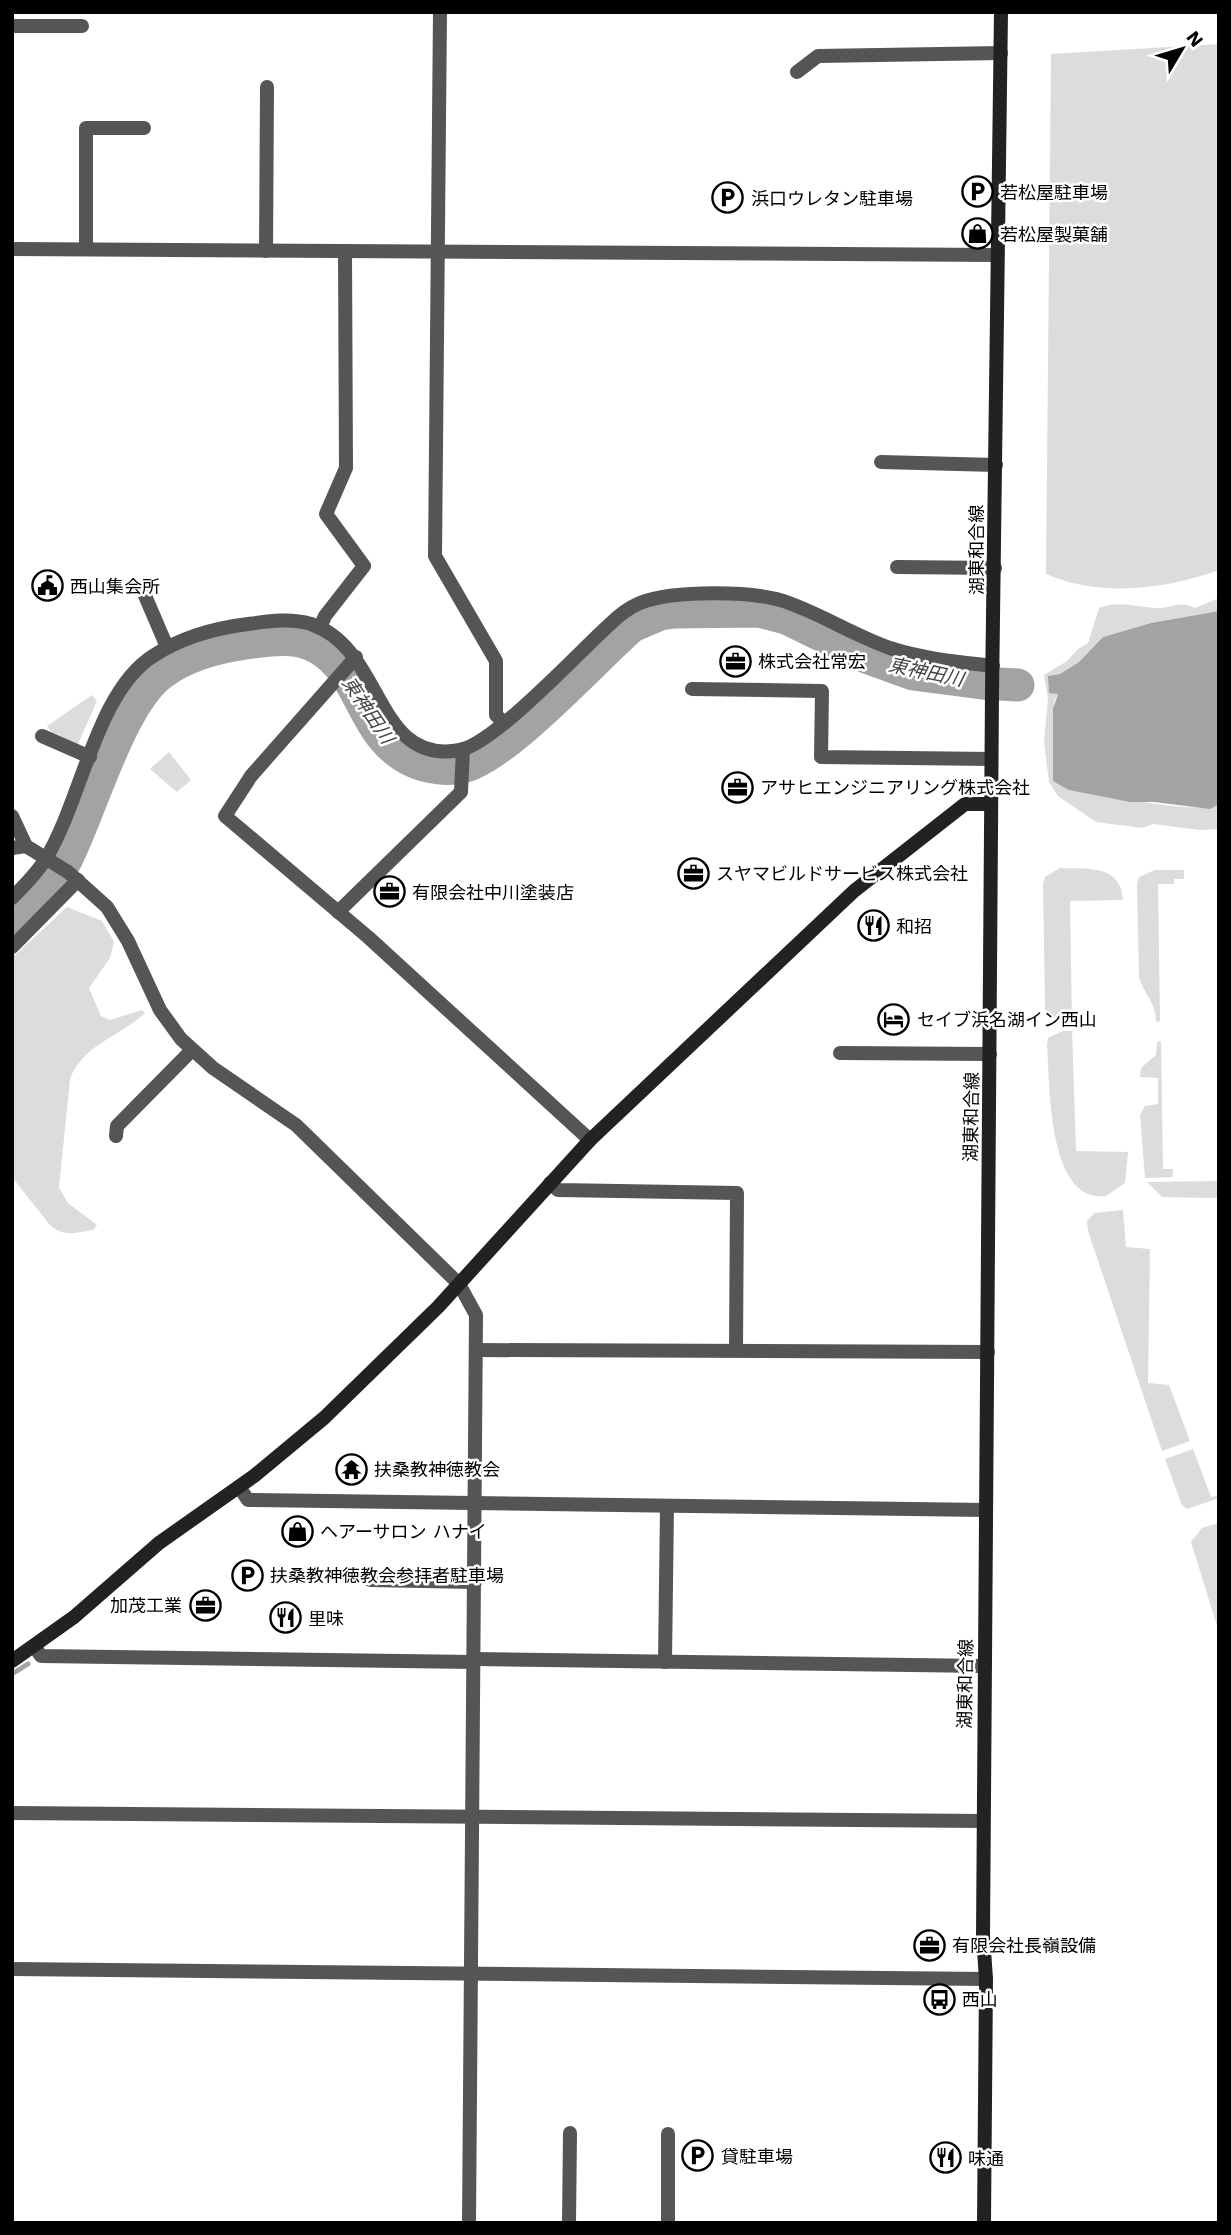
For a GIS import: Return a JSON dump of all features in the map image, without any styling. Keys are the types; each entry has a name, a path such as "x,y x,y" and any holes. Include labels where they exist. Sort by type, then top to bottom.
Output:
{"main road":[{"name":"湖東和合線","path":"984,2223 986,1979 982,1936 991,759 1001,12"},
{"path":"12,1661 74,1617 159,1543 239,1487 324,1418 459,1284 590,1140 867,880 965,804 991,804"}],"street":[{"path":"440,12 435,556 496,661 496,715 504,723"},
{"path":"12,26 82,26"},
{"path":"797,72 818,56 1000,53"},
{"path":"266,251 267,87"},
{"path":"86,250 86,128 144,128"},
{"path":"12,249 998,255"},
{"path":"320,628 325,616 364,566 326,514 346,468 345,251"},
{"path":"881,462 996,465"},
{"path":"897,567 995,568"},
{"path":"142,592 167,647"},
{"path":"12,898 48,858 123,686 148,659 167,647 206,632 268,621 294,621 320,628 342,642 400,732 428,748 463,752 488,737 623,613 639,604 665,597 746,594 777,598 897,650 993,668"},
{"path":"354,659 251,776 225,816 338,912 590,1140"},
{"path":"692,689 822,691 821,757 991,759"},
{"path":"42,736 90,757"},
{"path":"338,912 461,792 463,752"},
{"path":"12,816 19,847 48,858 73,876 119,923 160,1010 192,1050 296,1125 459,1284 476,1315 469,2223"},
{"path":"12,947 73,876"},
{"path":"117,1136 117,1126 192,1050"},
{"path":"840,1053 990,1055"},
{"path":"550,1183 558,1191 737,1193 736,1349"},
{"path":"477,1350 988,1352"},
{"path":"239,1487 247,1500 986,1510"},
{"path":"665,1662 667,1506"},
{"path":"370,1580 475,1581"},
{"path":"34,1646 41,1656 985,1666"},
{"path":"12,1813 983,1821"},
{"path":"12,1969 986,1979"},
{"path":"569,2223 570,2133"},
{"path":"667,2223 668,2134"}],"shaded area":[{"path":"1219,44 1219,570 1176,582 1132,588 1088,586 1066,581 1046,574 1051,54"},
{"path":"1219,598 1219,611 1151,623 1103,637 1079,662 1060,674 1049,676 1058,694 1054,702 1069,790 1170,806 1207,807 1219,804 1219,829 1200,830 1153,824 1142,828 1096,822 1058,796 1049,782 1044,742 1048,698 1044,675 1067,661 1088,643 1099,608 1121,604 1157,608 1185,605 1195,608"},
{"path":"1219,611 1219,804 1210,809 1130,802 1069,790 1053,781 1053,709 1058,694 1049,693 1048,676 1060,674 1079,662 1103,637 1151,623"},
{"path":"92,695 97,701 77,746 53,735 47,726"},
{"path":"169,752 191,780 177,792 150,769"},
{"path":"1060,868 1091,869 1109,874 1121,888 1123,900 1070,901 1072,1022 1057,1020 1045,1009 1043,883 1045,877"},
{"path":"1155,870 1184,870 1184,879 1174,879 1174,884 1158,884 1160,1021 1156,1022 1154,1009 1139,977 1137,884 1139,877"},
{"path":"67,907 102,921 114,942 110,958 89,988 101,1016 110,1020 142,1010 145,1013 93,1049 76,1067 70,1079 59,1188 68,1203 97,1225 93,1230 70,1233 50,1225 12,1177 12,958"},
{"path":"1063,1031 1072,1031 1076,1151 1128,1152 1125,1183 1106,1196 1087,1193 1072,1181 1062,1162 1051,1112 1047,1045 1048,1038"},
{"path":"1161,1041 1163,1169 1173,1169 1173,1177 1145,1178 1140,1115 1145,1106 1158,1104 1158,1078 1140,1077 1141,1068 1156,1055 1157,1042"},
{"path":"1219,1181 1219,1197 1212,1198 1162,1197 1147,1182"},
{"path":"1123,1210 1126,1247 1150,1249 1148,1383 1169,1385 1190,1441 1162,1451 1088,1231 1087,1221 1094,1213"},
{"path":"1193,1449 1211,1497 1219,1495 1219,1498 1187,1509 1182,1505 1165,1459"},
{"path":"1219,1523 1219,1632 1191,1542 1202,1528"}],"waterway":[{"name":"東神田川","path":"12,925 61,869 120,732 147,688 162,673 181,662 224,647 283,639 301,641 318,648 345,674 383,738 415,762 444,768 462,767 480,760 501,746 549,706 632,626 660,614 759,611 786,618 866,657 913,674 1018,685"},
{"path":"12,1674 28,1664"}],"place":[{"name":"若松屋駐車場","path":"977,192"},
{"name":"浜口ウレタン駐車場","path":"728,198"},
{"name":"若松屋製菓舗","path":"977,234"},
{"name":"西山集会所","path":"47,586"},
{"name":"株式会社常宏","path":"735,661"},
{"name":"アサヒエンジニアリング株式会社","path":"737,787"},
{"name":"スヤマビルドサービス株式会社","path":"693,873"},
{"name":"有限会社中川塗装店","path":"389,892"},
{"name":"和招","path":"873,926"},
{"name":"セイブ浜名湖イン西山","path":"894,1019"},
{"name":"扶桑教神徳教会","path":"351,1469"},
{"name":"ヘアーサロン ハナイ","path":"297,1531"},
{"name":"扶桑教神徳教会参拝者駐車場","path":"247,1575"},
{"name":"加茂工業","path":"205,1605"},
{"name":"里味","path":"285,1618"},
{"name":"有限会社長嶺設備","path":"929,1945"},
{"name":"西山","path":"939,1999"},
{"name":"貸駐車場","path":"698,2156"},
{"name":"味通","path":"945,2158"}]}
